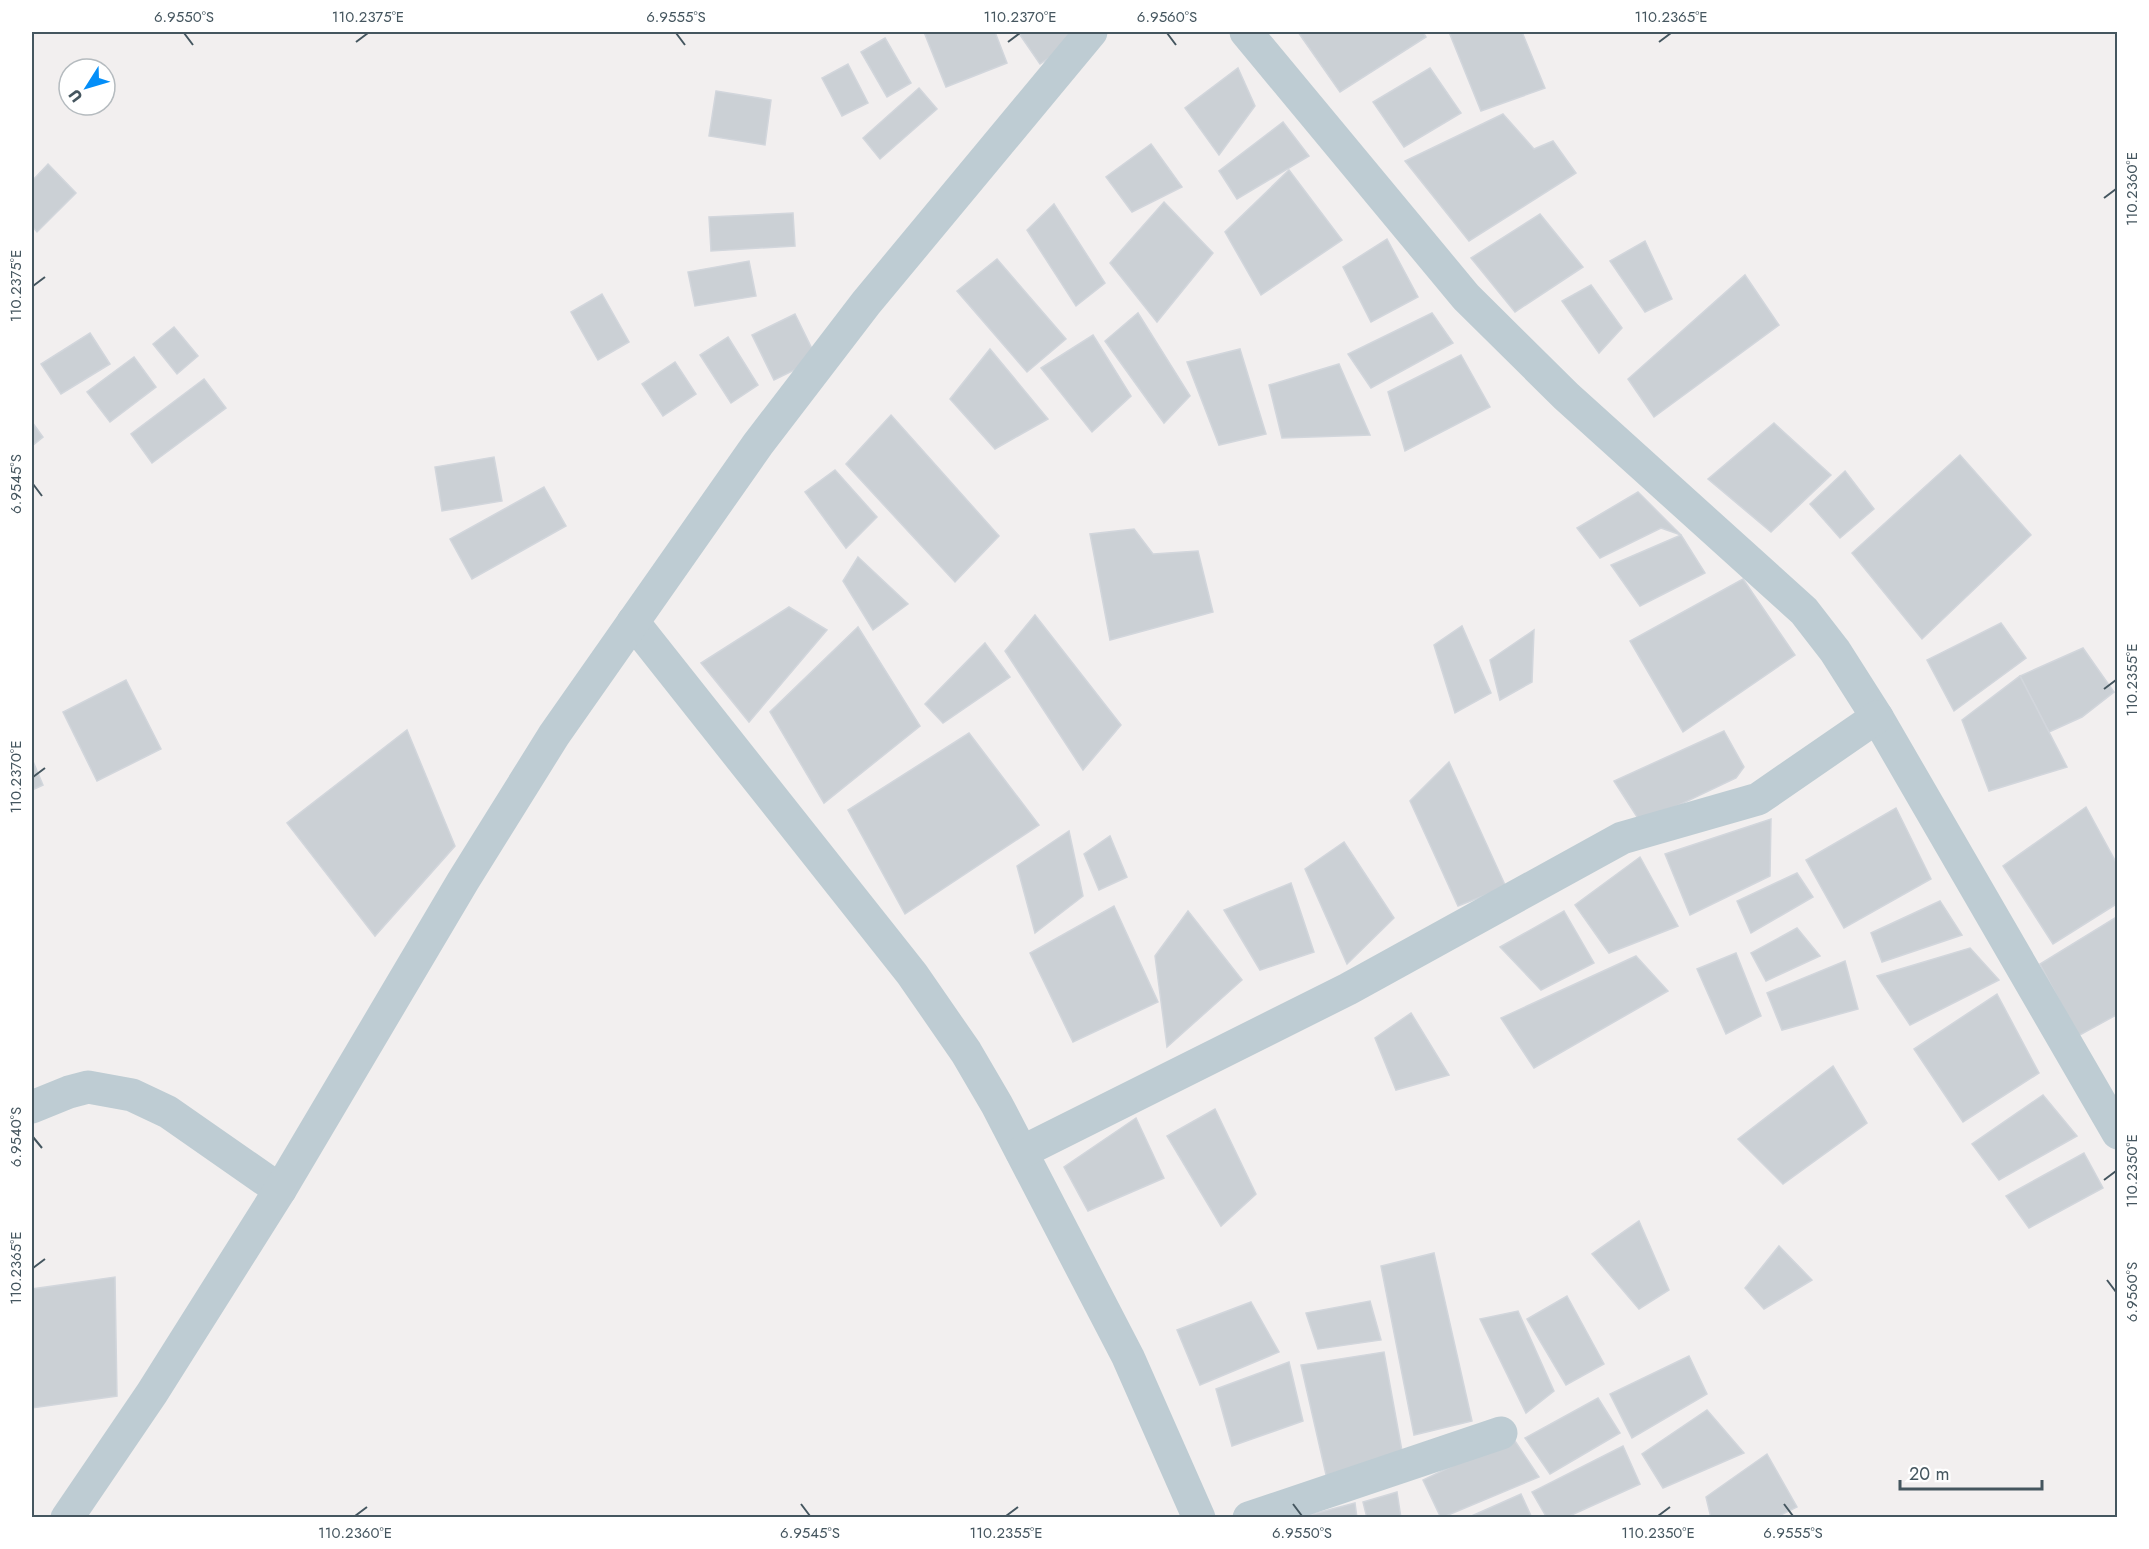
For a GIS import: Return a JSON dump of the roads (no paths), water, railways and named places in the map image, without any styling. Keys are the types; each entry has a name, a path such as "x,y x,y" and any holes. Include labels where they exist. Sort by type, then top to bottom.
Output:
{"street":[{"path":"67,1518 152,1393 280,1190 463,880 554,735 758,444 866,303 1090,32"},
{"path":"1246,32 1473,304 1566,396 1804,611 1835,651 1877,717 2118,1133"},
{"path":"633,622 912,974 966,1052 1022,1152 1128,1357 1199,1518"},
{"path":"1022,1152 1348,989 1622,838 1758,799 1877,717"},
{"path":"32,1107 88,1087 132,1095 168,1112 280,1190"},
{"path":"1249,1518 1501,1433"}]}
